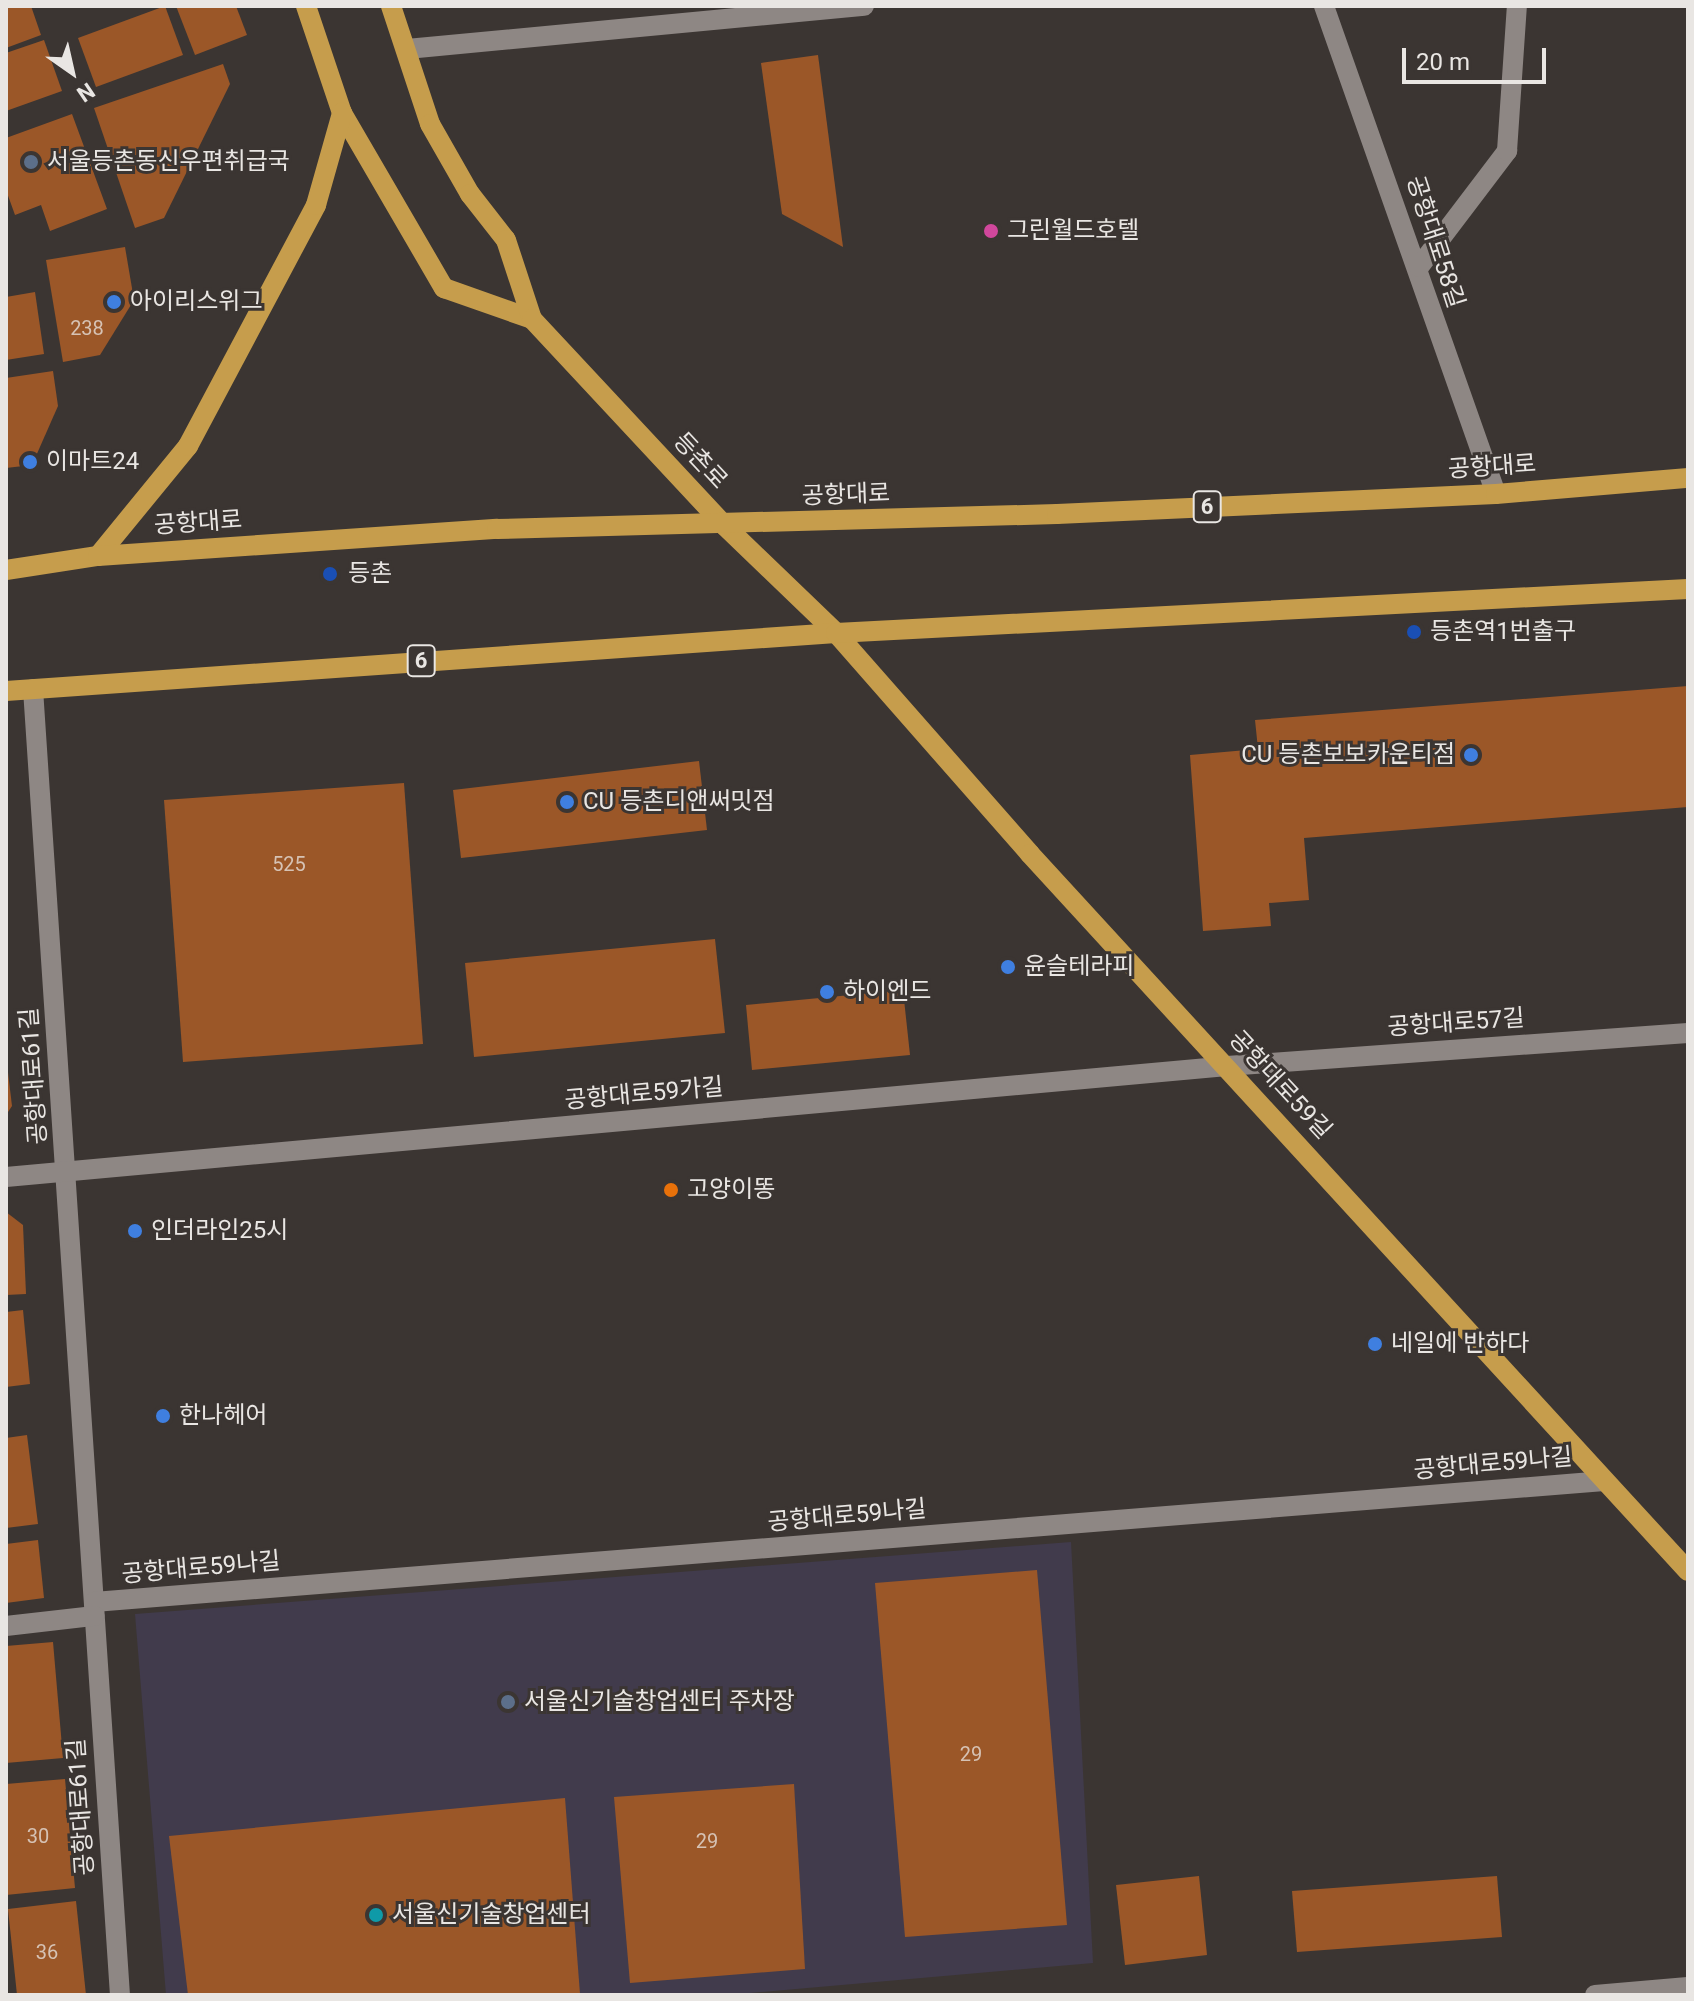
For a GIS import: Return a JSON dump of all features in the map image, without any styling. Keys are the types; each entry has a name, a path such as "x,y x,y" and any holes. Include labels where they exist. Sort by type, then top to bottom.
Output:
{"main road":[{"name":"등촌로","path":"306,6 342,113 444,288 532,319"},
{"name":"등촌로","path":"391,6 430,124 470,194 506,240 532,319 725,526 836,633"},
{"path":"98,556 188,446 316,205 342,113"},
{"name":"공항대로","path":"6,570 98,556 497,529 725,526 1496,494 1688,478"},
{"name":"6","path":"6,691 836,633 1688,589"},
{"name":"공항대로59길","path":"836,633 1688,1571"}],"street":[{"path":"407,49 805,9 864,6"},
{"name":"공항대로58길","path":"1324,6 1419,267 1441,343 1496,494"},
{"path":"1419,267 1507,151 1517,6"},
{"name":"공항대로61길","path":"33,689 120,1995"},
{"name":"공항대로57길","path":"1227,1066 1688,1033"},
{"name":"공항대로59가길","path":"66,1173 1227,1066"},
{"name":"공항대로61길","path":"6,1177 66,1173"},
{"name":"공항대로59나길","path":"94,1609 1604,1481"},
{"path":"6,1626 94,1609"},
{"path":"1595,1995 1688,1987"}],"shaded area":[{"name":"서울신기술창업센터","path":"1071,1542 1093,1963 727,1995 166,1995 135,1614"}],"building":[{"path":"6,6 31,6 41,35 6,48"},
{"path":"165,6 183,55 96,87 78,38"},
{"path":"176,6 236,6 247,35 195,55"},
{"path":"44,40 62,91 6,111 6,53"},
{"path":"818,55 843,247 782,214 761,63"},
{"path":"223,64 230,84 164,218 135,228 94,108"},
{"path":"72,114 107,209 50,231 41,205 15,215 6,190 6,138"},
{"path":"125,247 134,300 100,355 63,362 46,260"},
{"path":"35,292 44,354 6,360 6,297"},
{"path":"53,371 58,406 32,465 6,468 6,378"},
{"path":"1688,686 1688,807 1304,838 1309,900 1269,903 1271,926 1203,931 1190,755 1258,749 1255,720"},
{"path":"699,761 707,830 461,858 453,790"},
{"path":"404,783 423,1044 183,1062 164,800"},
{"path":"715,939 725,1033 474,1057 465,963"},
{"path":"903,990 910,1055 752,1070 746,1005"},
{"path":"6,1056 12,1106 6,1115"},
{"path":"6,1212 23,1225 26,1294 6,1295"},
{"path":"23,1310 30,1384 6,1387 6,1312"},
{"path":"27,1435 38,1524 6,1528 6,1438"},
{"path":"38,1540 44,1598 6,1603 6,1544"},
{"path":"1037,1570 1067,1925 905,1937 875,1583"},
{"path":"53,1642 63,1758 6,1763 6,1646"},
{"path":"65,1779 75,1888 6,1895 6,1784"},
{"name":"서울신기술창업센터","path":"794,1784 805,1969 630,1983 614,1797"},
{"name":"서울신기술창업센터","path":"565,1798 580,1994 188,1995 169,1836"},
{"path":"1199,1876 1207,1955 1125,1965 1116,1885"},
{"path":"1497,1876 1502,1937 1297,1952 1292,1891"},
{"path":"76,1901 86,1995 17,1995 8,1909"}],"place":[{"name":"서울등촌동신우편취급국","path":"31,162"},
{"name":"그린월드호텔","path":"991,231"},
{"name":"아이리스위그","path":"114,302"},
{"name":"이마트24","path":"30,462"},
{"name":"등촌","path":"330,574"},
{"name":"등촌역1번출구","path":"1414,632"},
{"name":"CU 등촌보보카운티점","path":"1471,755"},
{"name":"CU 등촌디앤써밋점","path":"567,802"},
{"name":"윤슬테라피","path":"1008,967"},
{"name":"하이엔드","path":"827,992"},
{"name":"고양이똥","path":"671,1190"},
{"name":"인더라인25시","path":"135,1231"},
{"name":"네일에 반하다","path":"1375,1344"},
{"name":"한나헤어","path":"163,1416"},
{"name":"서울신기술창업센터 주차장","path":"508,1702"},
{"name":"서울신기술창업센터","path":"376,1915"}]}
